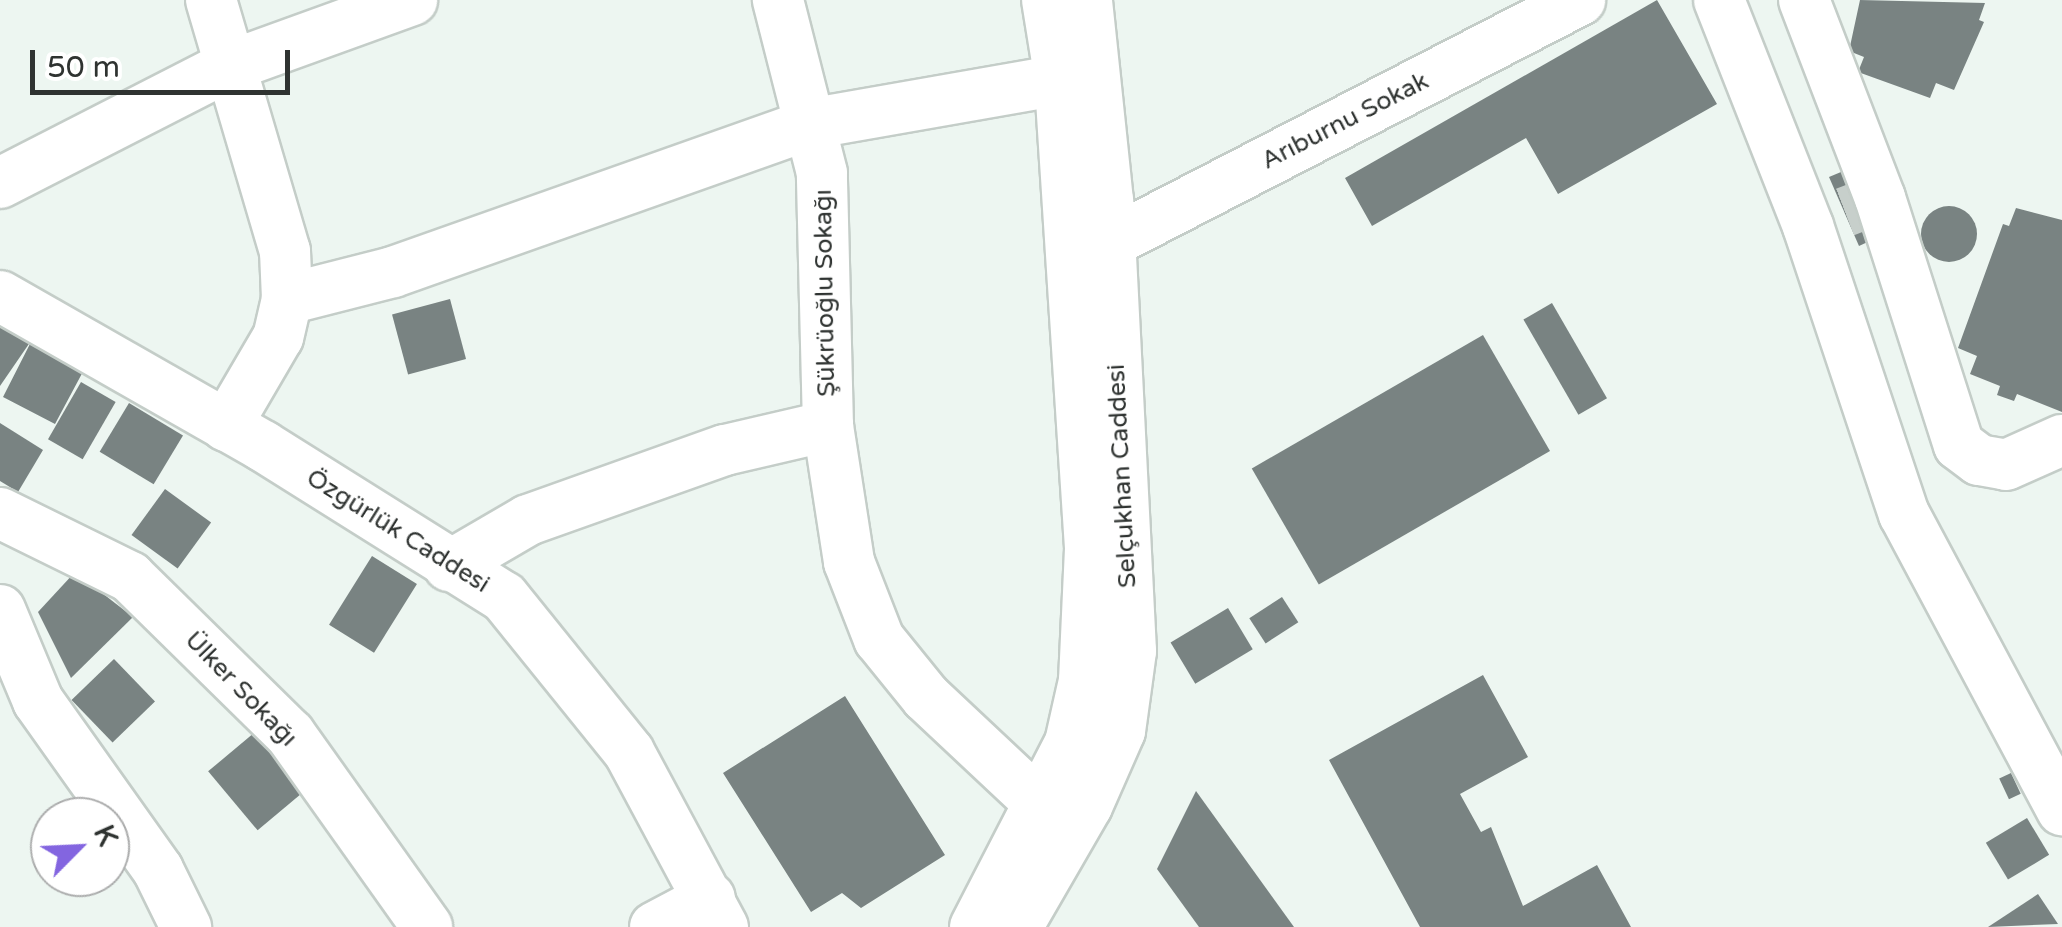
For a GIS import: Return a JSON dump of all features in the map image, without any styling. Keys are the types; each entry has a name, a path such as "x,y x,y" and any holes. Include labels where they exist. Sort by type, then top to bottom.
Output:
{"street":[{"path":"211,0 227,67 284,251 287,299 278,337 226,426"},
{"path":"0,183 227,67 412,0"},
{"name":"Şükrüoğlu Sokağı","path":"449,566 528,520 725,450 828,426 827,254 814,123 778,0"},
{"name":"Selçukhan Caddesi","path":"975,927 1042,806 1070,743 1084,681 1090,548 1060,80 1047,0"},
{"name":"Selçukhan Caddesi","path":"1017,927 1087,806 1122,715 1130,651 1110,242 1087,0"},
{"name":"Arıburnu Sokak","path":"1110,242 1580,0"},
{"path":"1719,0 1848,211 1959,445 1979,460 2006,465 2062,440"},
{"path":"1804,0 1904,514 2062,810"},
{"path":"287,299 393,272 814,123 1060,80"},
{"name":"Özgürlük Caddesi","path":"0,296 226,426 504,597 628,752 716,912"},
{"path":"828,426 849,562 879,638 918,688 1042,806"},
{"name":"Ülker Sokağı","path":"0,512 130,577 290,734 427,927"},
{"path":"0,610 38,701 158,870 186,927"},
{"path":"655,927 716,912"}],"building":[{"path":"1657,0 1717,104 1558,194 1526,138 1372,226 1345,178"},
{"path":"1860,0 1985,3 1979,20 1984,22 1954,90 1936,83 1930,98 1858,72 1864,57 1849,51"},
{"path":"1853,167 1872,240 1859,246 1829,177"},
{"path":"1949,206 1969,214 1977,234 1969,254 1949,262 1929,254 1921,234 1929,214"},
{"path":"2016,208 2062,220 2062,412 2017,394 2014,401 1997,395 2000,386 1970,374 1977,356 1958,348 2003,224 2009,226"},
{"path":"450,299 466,359 408,374 392,315"},
{"path":"1552,303 1607,398 1578,415 1523,320"},
{"path":"0,315 86,366 55,424 3,397 33,338 0,386"},
{"path":"1483,335 1550,451 1319,585 1252,468"},
{"path":"81,382 116,402 83,459 48,439"},
{"path":"129,403 183,435 154,484 100,452"},
{"path":"0,423 43,450 18,492 0,481"},
{"path":"165,489 211,523 178,569 131,535"},
{"path":"372,556 417,584 374,653 329,625"},
{"path":"75,572 133,617 71,678 38,612"},
{"path":"1282,597 1298,622 1266,643 1249,618"},
{"path":"1228,608 1253,649 1195,684 1171,643"},
{"path":"114,659 155,701 113,742 72,700"},
{"path":"1483,675 1528,757 1460,794 1481,832 1491,827 1523,906 1597,865 1631,927 1420,927 1329,760"},
{"path":"845,696 945,855 861,908 842,893 811,912 723,773"},
{"path":"261,727 310,786 258,830 208,771"},
{"path":"2011,773 2021,794 2009,799 1999,778"},
{"path":"1196,791 1294,927 1199,927 1157,869"},
{"path":"2027,818 2049,855 2008,880 1986,843"},
{"path":"2038,894 2058,924 1988,927"}],"tunnel":[{"path":"1845,212 1858,207"}]}
